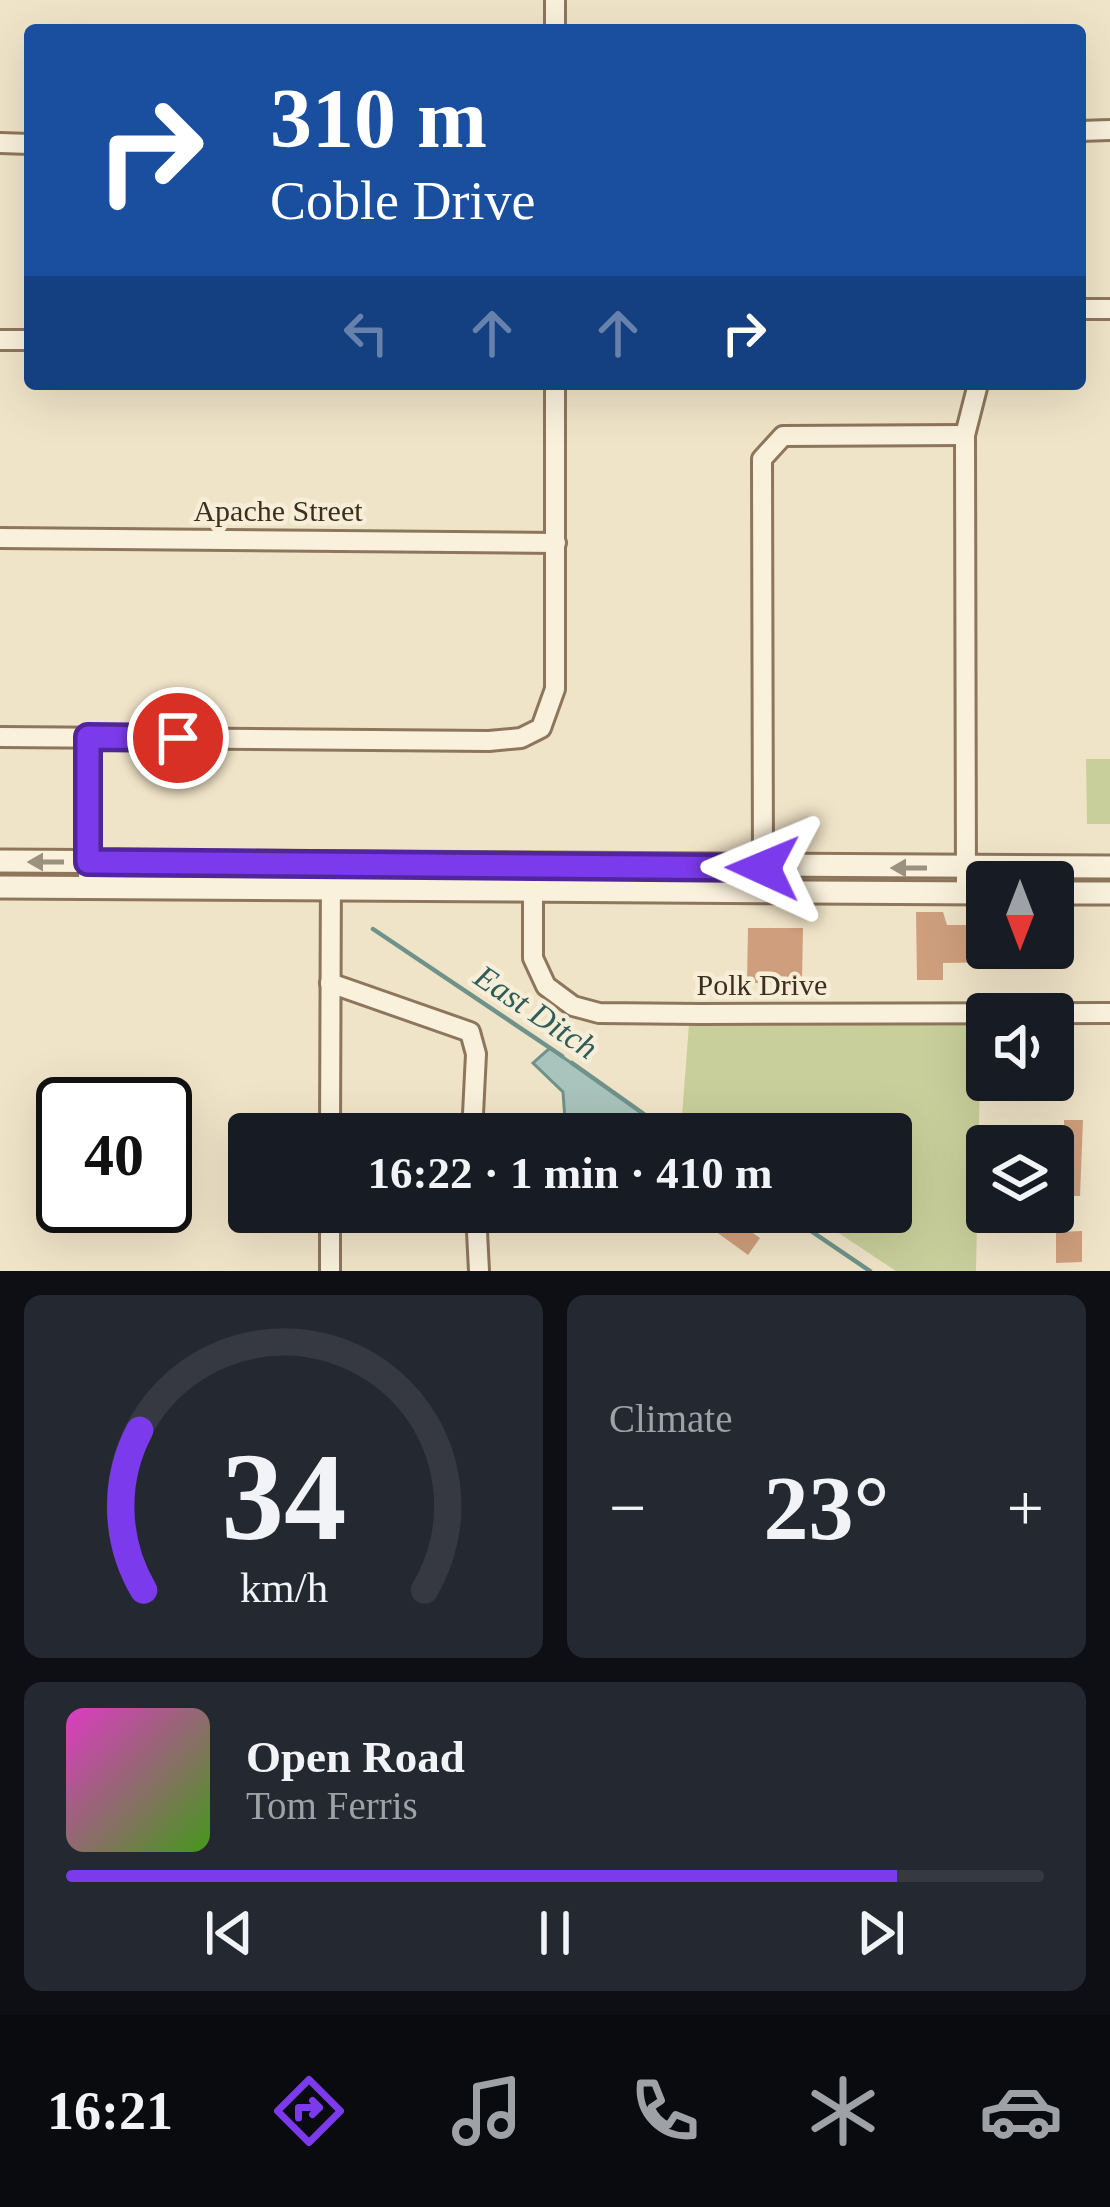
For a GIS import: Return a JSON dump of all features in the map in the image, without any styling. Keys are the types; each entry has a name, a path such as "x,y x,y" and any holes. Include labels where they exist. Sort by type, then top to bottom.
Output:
{"street":[{"path":"0,737 506,741 541,728 555,689 555,390"},
{"path":"0,861 966,867 965,435 976,390"},
{"path":"763,868 761,478 769,446 783,436 807,433 965,435"},
{"name":"Apache Street","path":"0,538 556,542"},
{"path":"88,737 88,888"},
{"path":"330,1113 331,865"},
{"name":"Polk Drive","path":"533,866 538,974 558,998 599,1013 1110,1013"},
{"path":"1074,867 1110,867"},
{"path":"0,887 966,893"},
{"path":"1074,893 1110,892"},
{"path":"330,982 470,1032 476,1054 473,1113"},
{"path":"330,1233 330,1271"},
{"path":"477,1233 479,1271"}],"green space":[{"path":"1086,759 1110,759 1110,824 1087,824"},
{"path":"966,1022 966,1101 979,1101 979,1125 966,1125 966,1233 977,1233 976,1271 896,1271 839,1233 912,1233 912,1113 682,1113 689,1024"}],"water":[{"path":"550,1048 642,1113 564,1113 563,1092 533,1063"}],"building":[{"path":"916,912 943,912 947,925 966,925 966,963 943,963 943,980 917,980"},
{"path":"748,928 803,928 802,983 747,983"},
{"path":"1064,1120 1083,1120 1080,1196 1074,1196 1074,1125 1064,1125"},
{"path":"1082,1231 1082,1262 1056,1263 1056,1233"},
{"path":"718,1233 753,1233 760,1238 748,1255"}],"waterway":[{"name":"East Ditch","path":"373,929 562,1056"},
{"name":"East Ditch","path":"572,1063 642,1113"},
{"name":"East Ditch","path":"814,1233 870,1271"}],"route":[{"path":"178,738 88,737 88,862 763,868"}]}
